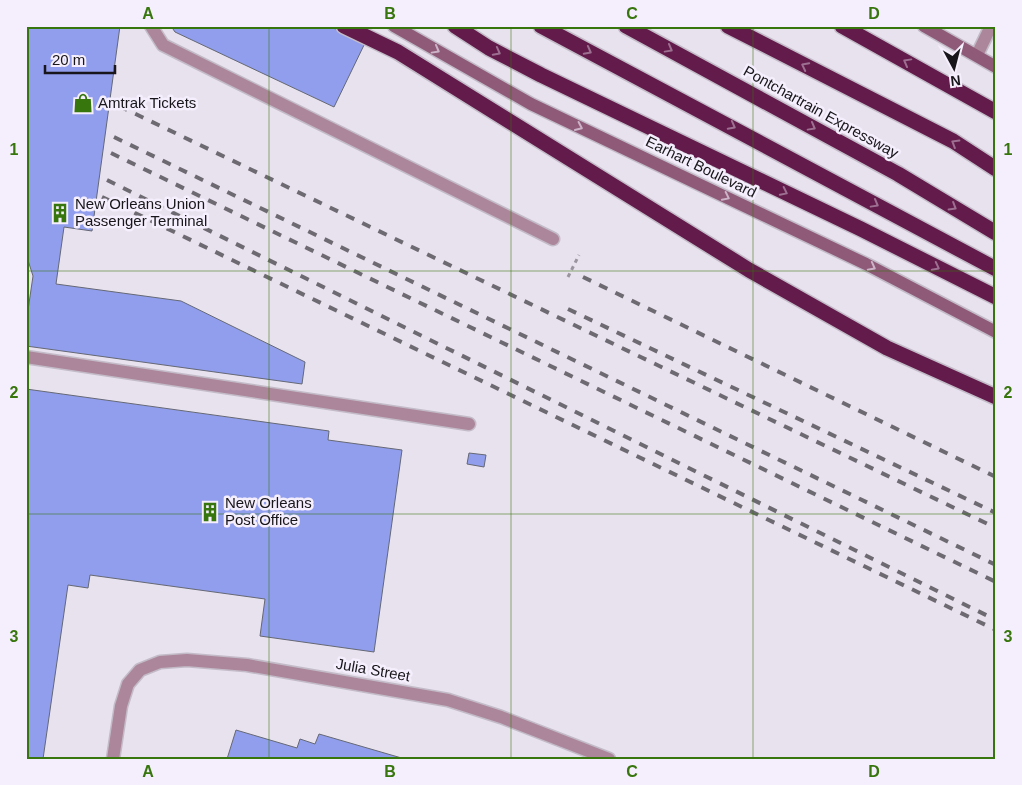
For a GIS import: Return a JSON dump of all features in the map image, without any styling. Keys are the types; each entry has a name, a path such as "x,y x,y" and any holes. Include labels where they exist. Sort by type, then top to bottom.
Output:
{"highway":[{"path":"344,26 406,57 749,270 887,348 996,397"},
{"path":"455,26 490,48 541,75 996,296"},
{"name":"Pontchartrain Expressway","path":"626,26 898,174 996,233"},
{"name":"Pontchartrain Expressway","path":"728,26 953,141 996,169"},
{"path":"842,26 996,112"},
{"path":"543,27 996,269"}],"main road":[{"name":"Earhart Boulevard","path":"394,26 531,104 866,264 996,332"},
{"path":"924,26 996,67"}],"street":[{"path":"151,26 163,45 553,239"},
{"path":"977,55 991,26"},
{"path":"26,357 469,424"},
{"name":"Julia Street","path":"114,759 121,706 128,684 140,670 160,662 187,660 247,665 448,700 502,717 610,759"}],"path":[{"path":"568,277 578,255"}],"building":[{"name":"New Orleans Union Passenger Terminal","path":"26,26 120,26 92,231 64,227 56,284 181,301 305,362 302,384 26,346 26,324 33,276 26,254"},
{"path":"171,26 329,26 365,43 334,107 175,32"},
{"name":"New Orleans Post Office","path":"26,389 329,431 328,440 402,450 374,652 260,636 265,599 90,575 88,588 68,585 43,759 26,759"},
{"path":"469,453 486,455 484,467 467,464"},
{"path":"236,730 297,748 300,739 315,744 319,734 405,759 227,759"}],"railway":[{"path":"119,106 996,528"},
{"path":"114,137 996,565"},
{"path":"111,153 996,582"},
{"path":"107,180 996,620"},
{"path":"102,197 996,630"},
{"path":"583,277 996,477"},
{"path":"568,309 996,513"}],"place":[{"name":"Amtrak Tickets","path":"83,103"},
{"name":"New Orleans Union Passenger Terminal","path":"60,213"},
{"name":"New Orleans Post Office","path":"210,512"}]}
